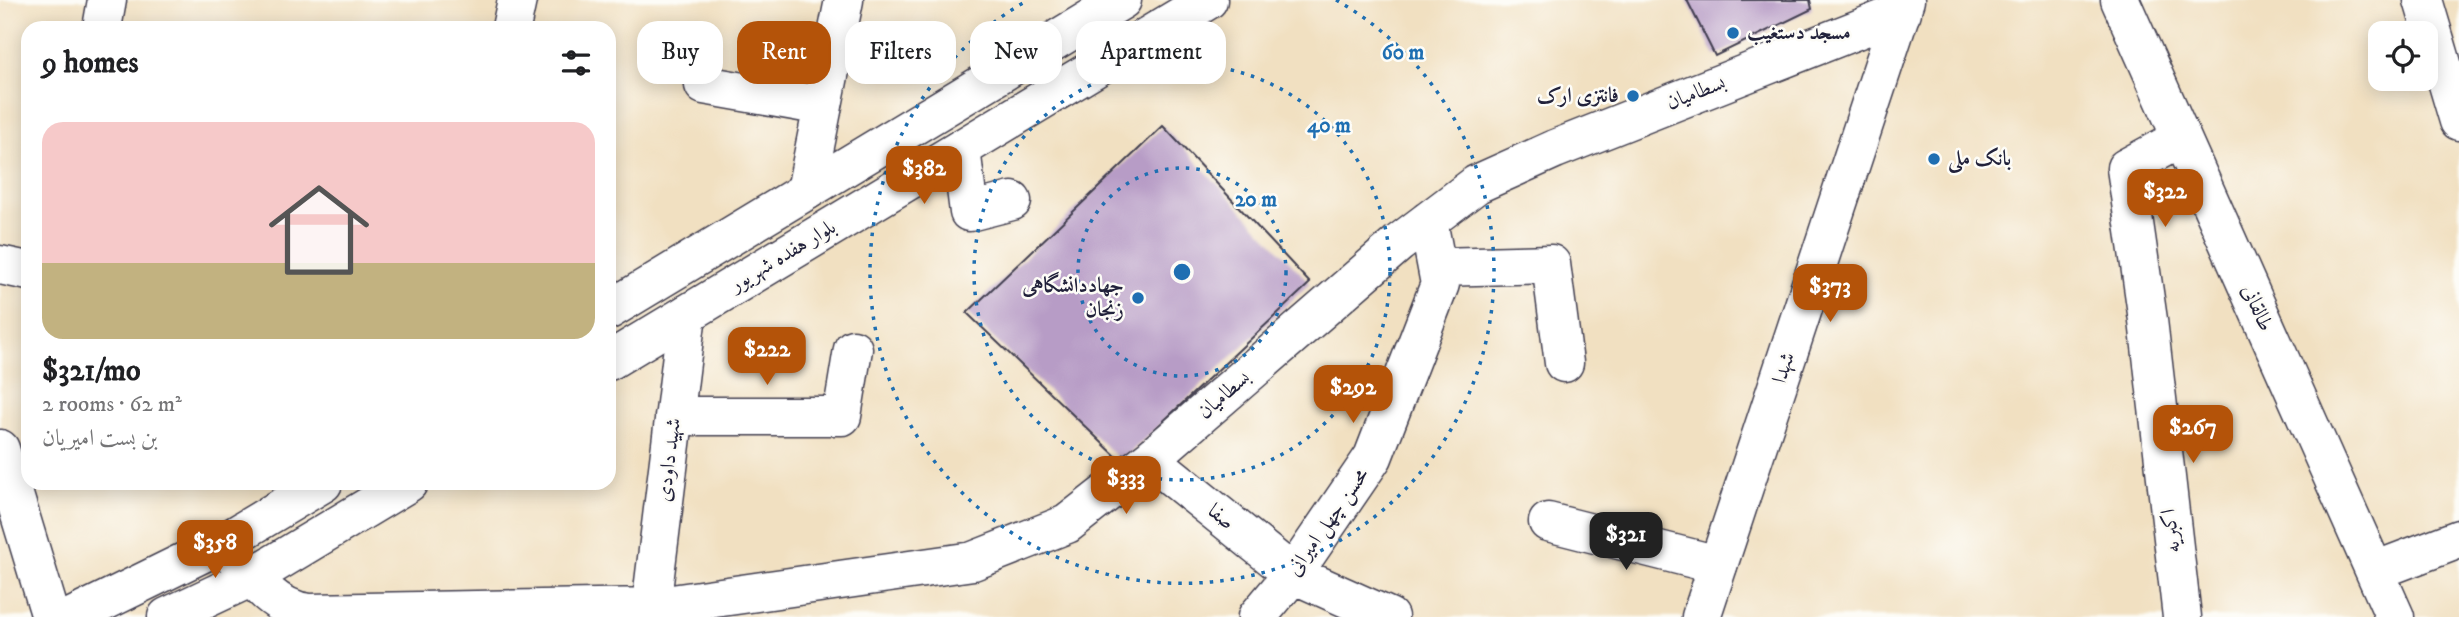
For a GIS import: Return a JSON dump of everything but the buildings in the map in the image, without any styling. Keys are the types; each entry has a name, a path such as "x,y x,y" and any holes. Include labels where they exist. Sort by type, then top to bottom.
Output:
{"street":[{"path":"103,21 107,0"},
{"path":"512,21 517,0"},
{"path":"806,191 844,0"},
{"name":"بلوار هفده شهریور","path":"616,306 1122,0"},
{"name":"بلوار هفده شهریور","path":"616,357 1208,0"},
{"path":"2423,0 2453,84 2459,121"},
{"name":"طالقانی","path":"2129,2 2181,138 2395,617"},
{"name":"بسطامیان","path":"223,543 275,600 296,612 309,613 651,607 973,561 1067,524 1150,459 1428,220 1476,184 1544,153 1903,6"},
{"name":"شهدا","path":"1701,617 1903,6"},
{"path":"704,85 822,106"},
{"name":"اکبریه","path":"2181,138 2126,168 2148,320 2182,617"},
{"path":"961,149 969,212 1012,201"},
{"name":"محسن چهل امیرانی","path":"1257,617 1293,574 1373,457 1440,284 1428,220"},
{"path":"1437,267 1551,264 1564,363"},
{"path":"0,265 21,270"},
{"name":"شهید داودی","path":"651,607 687,314"},
{"path":"674,416 842,416 853,349"},
{"path":"0,449 51,617"},
{"name":"صفا","path":"1150,459 1293,574 1389,617"},
{"path":"72,617 223,543 311,490"},
{"path":"167,617 252,577 396,490"},
{"path":"1548,522 1718,565"},
{"path":"2375,571 2459,539"}],"place":[{"name":"مسجد دستغیب","path":"1733,33"},
{"name":"فانتزی ارک","path":"1633,96"},
{"name":"بانک ملی","path":"1934,159"},
{"name":"جهاددانشگاهی زنجان","path":"1138,298"}]}
